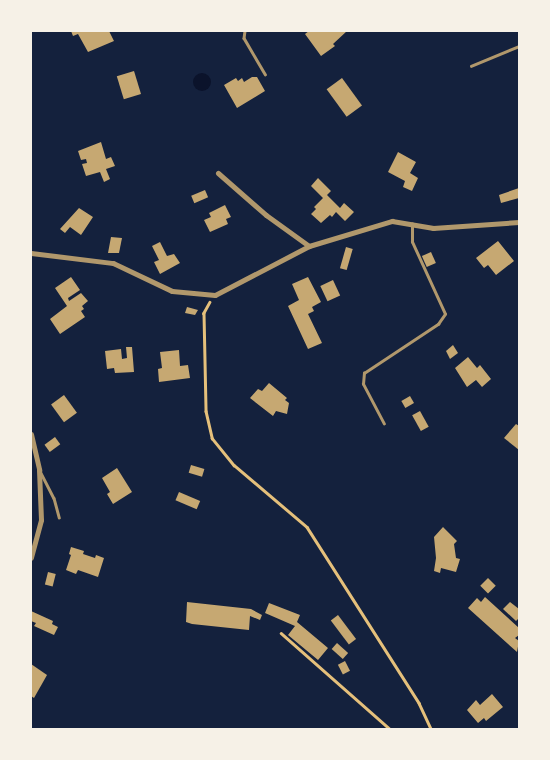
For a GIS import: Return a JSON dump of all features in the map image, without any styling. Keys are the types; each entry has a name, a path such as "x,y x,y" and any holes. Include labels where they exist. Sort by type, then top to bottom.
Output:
{"street":[{"path":"218,174 266,214 310,246"},
{"path":"31,253 113,263 172,291 215,295 310,246 392,222 433,228 519,222"},
{"path":"31,434 39,470 41,520 31,558"}],"lane":[{"path":"245,31 244,38 265,74"},
{"path":"471,66 519,46"},
{"path":"384,424 363,384 364,373 438,324 445,314 412,242 412,224"},
{"path":"39,470 44,474 54,498 59,517"}],"path":[{"path":"215,295 204,313 206,410 212,438 234,465 307,527 419,703 431,729"},
{"path":"281,633 390,729"}],"water":[{"path":"198,73 206,73 211,78 209,89 198,91 193,86 193,78"}],"building":[{"path":"71,31 109,31 114,41 88,52 78,34 73,36"},
{"path":"309,31 347,31 333,44 335,46 321,56 305,34"},
{"path":"134,71 141,94 124,99 117,76"},
{"path":"252,77 257,77 265,91 237,108 224,85 236,78 238,81 242,78 244,82"},
{"path":"342,78 362,106 347,117 327,89"},
{"path":"101,142 106,159 111,157 115,166 106,169 110,179 104,182 100,172 86,176 82,164 87,163 86,159 81,160 78,151"},
{"path":"398,152 416,162 410,173 418,178 412,191 403,187 405,181 388,172"},
{"path":"318,178 331,191 327,195 340,208 344,203 354,212 345,221 336,212 332,217 330,215 321,223 311,214 316,209 314,207 323,198 311,186"},
{"path":"519,188 519,198 501,203 499,195"},
{"path":"205,190 208,197 194,203 191,196"},
{"path":"225,205 231,217 226,219 228,224 210,232 204,220 211,217 209,213"},
{"path":"79,208 93,217 81,235 70,227 65,233 60,229"},
{"path":"111,237 122,238 119,253 108,253"},
{"path":"498,241 514,261 496,275 488,265 484,268 476,258"},
{"path":"160,242 167,256 174,254 180,263 160,274 154,262 159,260 152,246"},
{"path":"346,247 353,249 347,270 340,268"},
{"path":"431,252 436,263 427,267 422,256"},
{"path":"71,277 80,290 68,298 69,301 81,293 88,301 82,306 84,309 81,311 85,317 60,334 50,319 67,306 55,288"},
{"path":"308,277 321,302 312,307 314,311 308,314 322,343 308,349 288,306 299,300 292,284"},
{"path":"333,280 340,295 327,301 320,286"},
{"path":"187,307 198,310 195,315 185,313"},
{"path":"453,345 458,353 450,359 446,351"},
{"path":"126,347 132,347 134,372 115,373 114,368 107,369 105,351 121,349 122,359 127,358"},
{"path":"179,350 180,366 188,365 190,378 159,382 158,369 162,368 160,352"},
{"path":"468,357 477,368 480,365 491,379 482,387 476,380 467,387 455,368"},
{"path":"269,383 287,398 285,400 289,403 287,414 276,411 273,416 250,398 258,389 262,391"},
{"path":"64,395 77,413 64,422 51,404"},
{"path":"410,396 414,403 405,408 401,401"},
{"path":"420,411 429,427 421,431 412,415"},
{"path":"516,424 519,426 519,450 504,438"},
{"path":"55,437 60,444 50,452 44,445"},
{"path":"191,465 204,469 202,477 189,473"},
{"path":"117,468 132,492 113,504 107,494 110,492 102,478"},
{"path":"179,492 200,501 197,509 175,500"},
{"path":"443,527 457,541 454,544 456,558 460,559 456,572 441,568 440,573 434,571 436,558 434,537"},
{"path":"71,547 84,551 83,554 95,558 96,555 104,558 98,577 78,570 76,574 66,570 71,555 69,554"},
{"path":"48,572 56,574 53,587 45,585"},
{"path":"488,578 496,586 488,594 480,586"},
{"path":"485,597 519,628 519,635 515,638 519,641 517,652 468,608 477,598 481,602"},
{"path":"187,602 251,609 262,615 260,620 250,616 249,630 192,624 186,622"},
{"path":"510,602 519,609 519,618 516,621 503,609"},
{"path":"269,603 300,615 297,622 328,648 318,660 288,635 295,626 265,613"},
{"path":"31,611 53,621 52,624 58,627 54,635 34,626 36,623 31,621"},
{"path":"338,615 356,639 349,644 331,620"},
{"path":"337,643 348,653 343,659 332,649"},
{"path":"345,661 350,671 343,674 338,665"},
{"path":"31,664 47,675 34,698 31,696"},
{"path":"492,694 503,707 486,721 484,718 478,723 467,710 476,700 480,705"}]}
